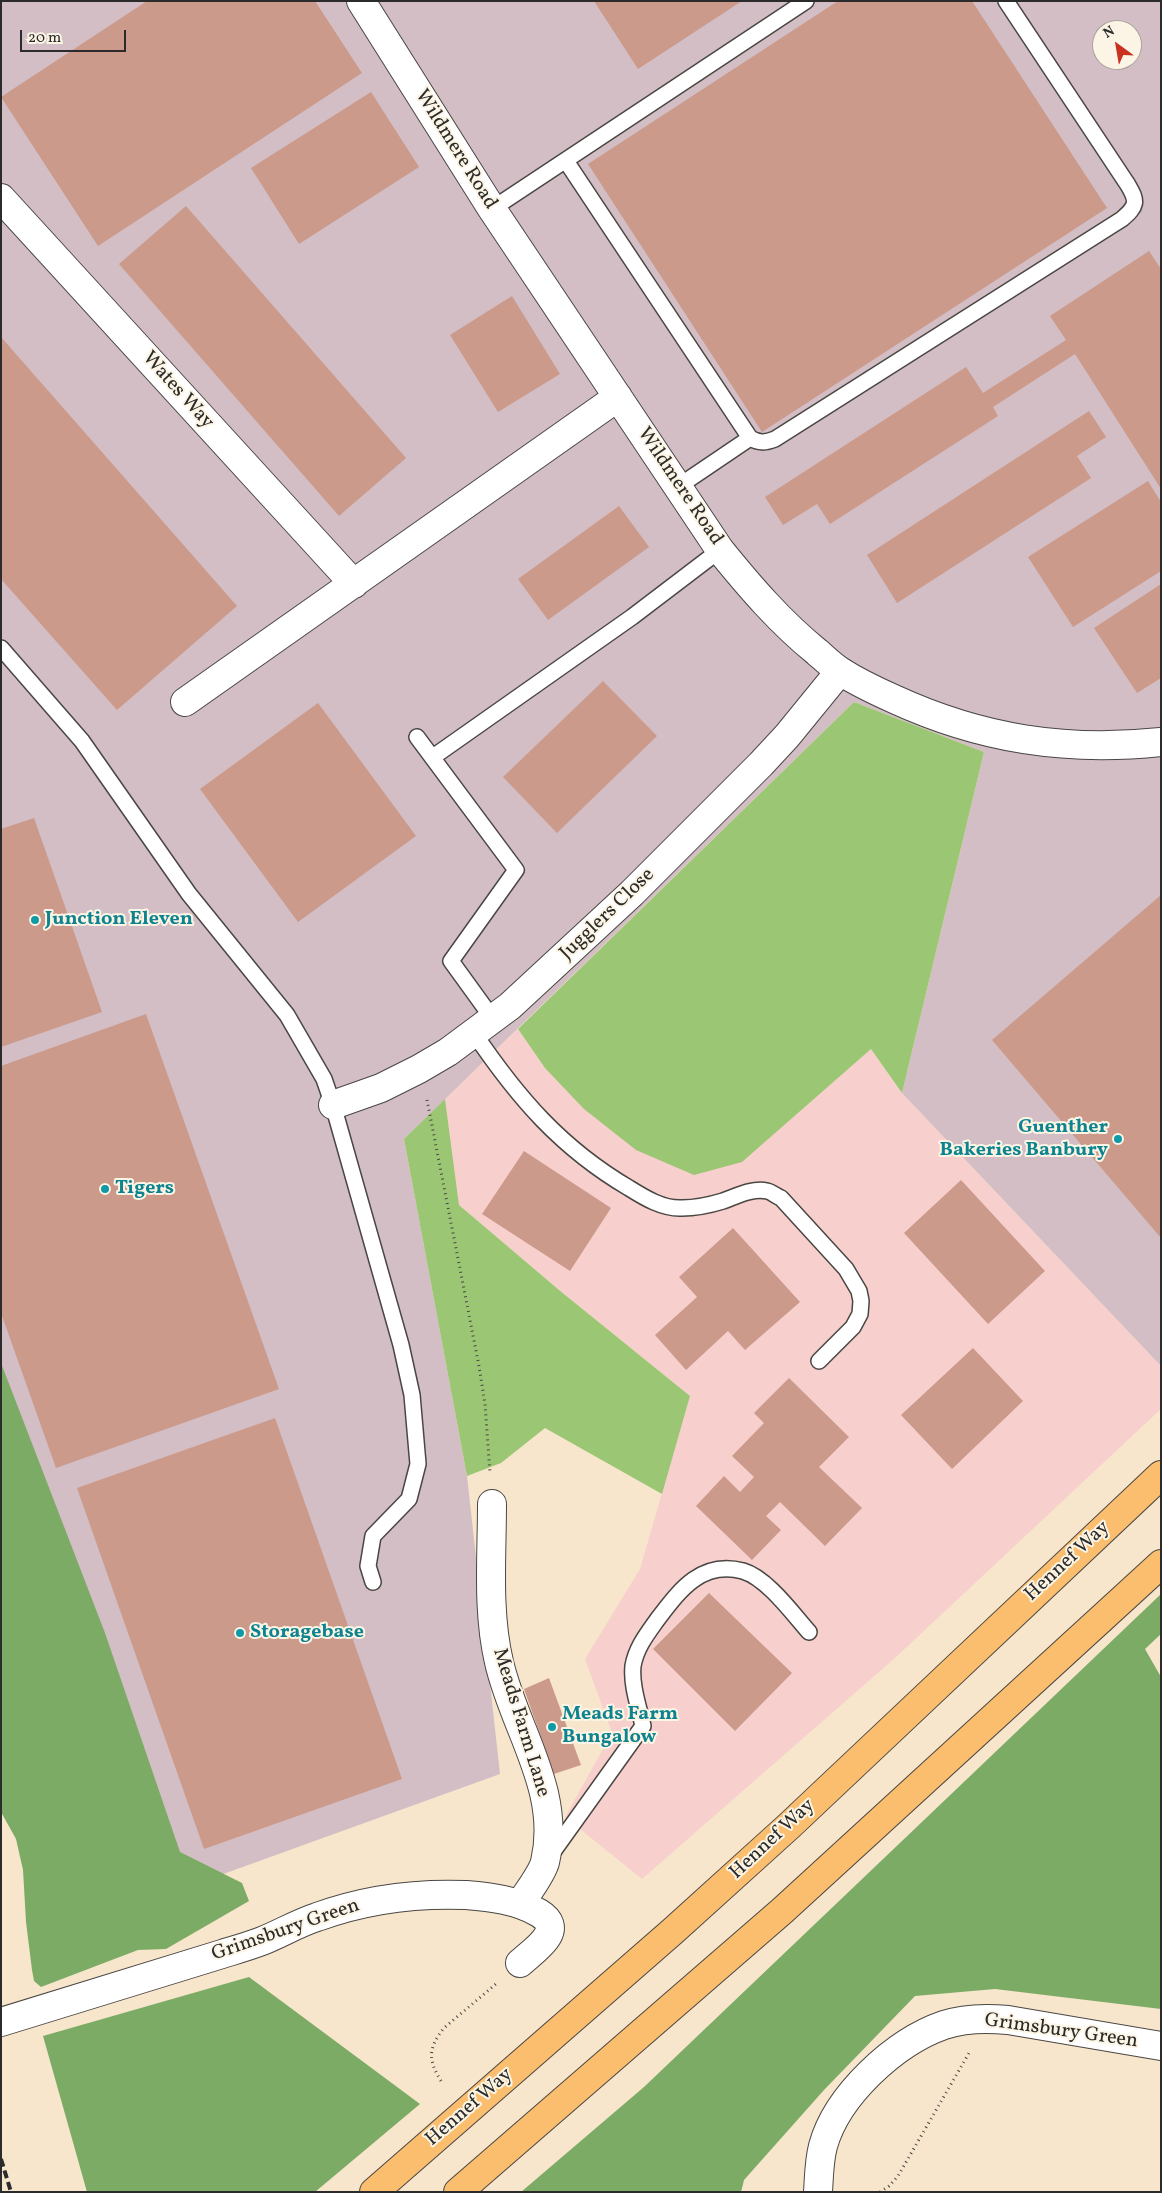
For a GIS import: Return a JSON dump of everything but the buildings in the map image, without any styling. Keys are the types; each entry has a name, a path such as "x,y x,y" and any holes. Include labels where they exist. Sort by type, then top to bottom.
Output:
{"highway":[{"name":"Hennef Way","path":"374,2192 681,1925 789,1826 1161,1475"},
{"path":"458,2192 782,1911 1161,1564"}],"street":[{"name":"Wildmere Road","path":"361,1 492,209 720,550 769,608 797,636 840,671 920,711 961,726 1012,738 1068,745 1126,745 1161,742"},
{"name":"Wates Way","path":"1,198 354,584"},
{"path":"185,702 618,397"},
{"name":"Jugglers Close","path":"333,1105 381,1088 419,1069 484,1026 568,954 618,907 762,764 840,671"},
{"name":"Meads Farm Lane","path":"492,1504 492,1618 494,1639 505,1688 533,1755 544,1791 548,1815 544,1864 520,1904"},
{"name":"Grimsbury Green","path":"1,2022 261,1942 316,1917 359,1903 401,1896 449,1894 486,1896 520,1904 540,1913 549,1921 551,1929 549,1936 520,1963"},
{"name":"Grimsbury Green","path":"818,2192 824,2146 832,2124 861,2083 878,2065 909,2043 944,2025 966,2020 989,2018 1161,2046"}],"lane":[{"path":"492,209 806,1"},
{"path":"566,161 750,438 758,443 774,439 1122,219 1133,209 1135,198 1128,185 1006,1"},
{"path":"679,486 750,438"},
{"path":"433,757 632,617 720,550"},
{"path":"1,648 82,742 188,894 287,1016 324,1079 401,1345 412,1396 418,1464 409,1499 373,1536 368,1566 373,1582"},
{"path":"418,736 516,870 451,961 484,1026 497,1066 547,1127 606,1175 644,1198 663,1205 681,1208 721,1202 754,1190 768,1191 781,1198 846,1269 860,1291 860,1314 853,1327 819,1361"},
{"path":"544,1864 643,1726 636,1696 634,1666 642,1640 681,1588 707,1572 728,1569 744,1572 758,1579 810,1632"}],"path":[{"path":"419,1069 428,1104 480,1376 490,1448 492,1504"},
{"path":"441,2082 431,2058 437,2036 520,1963"},
{"path":"880,2192 898,2176 989,2018"}],"shaded area":[{"path":"1,1 1161,1 1161,1366 902,1093 984,752 854,702 404,1139 467,1476 500,1774 168,1894 1,1444"},
{"path":"518,1029 545,1068 742,1161 871,1049 902,1093 1161,1366 1161,1409 895,1658 642,1879 565,1817 612,1733 585,1659 640,1569 690,1396 559,1290 459,1205 445,1099"}],"green space":[{"path":"854,702 984,752 902,1093 871,1049 742,1162 694,1175 636,1150 584,1109 545,1068 518,1029"},
{"path":"445,1099 459,1205 559,1290 690,1396 662,1494 545,1428 501,1463 467,1476 404,1139"},
{"path":"1,1363 105,1633 180,1852 242,1883 249,1901 166,1949 138,1950 41,1987 34,1981 32,1970 26,1922 23,1870 16,1839 1,1812"},
{"path":"1161,1594 1161,1634 1145,1649 1161,1677 1161,2009 995,1989 915,1996 824,2090 744,2180 741,2192 521,2192 644,2087"},
{"path":"249,1977 420,2104 315,2192 87,2192 43,2036"}],"railway":[{"path":"1,2159 11,2192"}],"place":[{"name":"Junction Eleven","path":"35,920"},
{"name":"Guenther Bakeries Banbury","path":"1118,1139"},
{"name":"Tigers","path":"105,1189"},
{"name":"Storagebase","path":"240,1633"},
{"name":"Meads Farm Bungalow","path":"552,1727"}]}
